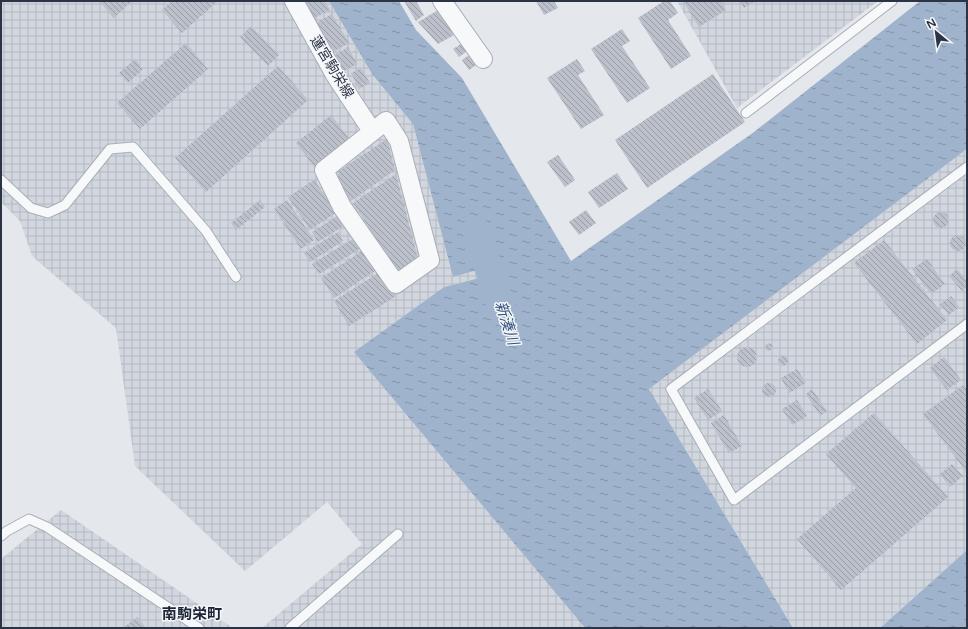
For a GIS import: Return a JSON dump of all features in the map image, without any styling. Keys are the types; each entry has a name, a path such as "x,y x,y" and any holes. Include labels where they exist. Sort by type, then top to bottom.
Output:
{"street":[{"name":"蓮宮駒栄線","path":"294,1 335,75 372,131"},
{"path":"442,1 483,59"},
{"path":"386,120 400,141 430,260 396,284 342,207 324,170 372,131 386,120"}],"lane":[{"path":"746,114 892,1"},
{"path":"1,180 31,208 48,213 65,205 110,149 133,147 206,231 236,277"},
{"path":"967,167 671,389 734,500 967,324"},
{"path":"1,536 29,519 47,527 199,628"},
{"path":"290,628 398,534"}],"shaded area":[{"path":"1,1 329,1 372,74 413,124 453,277 497,265 499,273 444,287 355,352 585,628 262,628 362,544 327,502 245,571 135,466 116,328 32,256 20,221 1,202"},
{"path":"677,1 878,1 737,108"},
{"path":"967,149 967,550 880,628 793,628 649,389"},
{"path":"61,510 233,628 1,628 1,559"}],"water":[{"path":"329,1 399,1 416,30 462,78 571,261 754,132 920,1 967,1 967,149 649,389 793,628 585,628 354,352 444,287 499,273 496,265 453,277 413,124 372,74"},
{"path":"967,550 967,628 880,628"}],"building":[{"path":"99,1 132,1 114,18"},
{"path":"172,1 218,1 182,33 162,10"},
{"path":"304,1 325,1 330,10 314,18"},
{"path":"404,1 416,1 424,15 416,21"},
{"path":"536,1 554,1 558,8 544,15"},
{"path":"664,1 670,1 678,13 668,20 691,56 671,69 638,18"},
{"path":"683,1 721,1 726,10 699,27"},
{"path":"740,1 755,1 744,8"},
{"path":"440,9 454,35 438,44 418,22"},
{"path":"332,14 349,43 333,52 316,23"},
{"path":"251,26 279,55 268,66 240,37"},
{"path":"622,29 630,41 622,46 650,88 627,103 591,49"},
{"path":"186,43 208,69 140,129 117,103"},
{"path":"461,44 466,52 459,57 453,49"},
{"path":"348,47 357,64 344,71 335,55"},
{"path":"469,55 476,65 469,70 462,60"},
{"path":"135,59 143,69 128,83 119,73"},
{"path":"577,59 585,71 578,75 604,115 581,129 547,78"},
{"path":"278,66 308,100 206,192 175,158"},
{"path":"361,68 370,83 359,89 351,73"},
{"path":"713,74 745,122 647,188 615,140"},
{"path":"331,115 351,141 316,169 296,143"},
{"path":"387,139 395,170 351,201 336,180 339,171"},
{"path":"558,155 575,180 565,187 547,162"},
{"path":"617,173 628,189 599,208 588,192"},
{"path":"396,174 418,259 398,272 353,203"},
{"path":"314,180 337,212 310,230 288,197"},
{"path":"260,200 265,207 236,230 231,223"},
{"path":"287,200 314,240 301,249 274,209"},
{"path":"586,210 596,223 579,235 569,222"},
{"path":"941,212 947,214 949,220 947,226 941,228 935,226 933,220 935,214"},
{"path":"339,215 345,225 318,242 312,232"},
{"path":"338,232 343,241 310,262 304,253"},
{"path":"955,235 961,235 966,240 964,249 961,251 955,251 950,246 950,240"},
{"path":"354,238 361,248 319,274 312,264"},
{"path":"884,240 947,320 917,344 854,263"},
{"path":"365,249 378,269 334,298 321,278"},
{"path":"927,259 945,284 931,294 912,269"},
{"path":"957,269 967,281 967,286 962,291 949,276"},
{"path":"380,272 396,296 349,326 334,301"},
{"path":"951,296 959,307 949,315 940,304"},
{"path":"769,344 772,347 769,350 766,347"},
{"path":"747,347 754,350 757,357 754,364 747,367 740,364 737,357 740,350"},
{"path":"781,356 785,356 788,361 785,366 781,366 778,363 778,359"},
{"path":"944,357 961,380 947,390 930,368"},
{"path":"797,369 806,383 789,393 781,378"},
{"path":"769,383 774,385 776,390 774,395 769,397 764,395 762,390 764,385"},
{"path":"963,385 967,389 967,473 923,414"},
{"path":"708,389 722,411 708,420 694,398"},
{"path":"812,389 827,411 820,416 806,394"},
{"path":"797,400 807,416 792,425 782,409"},
{"path":"874,413 948,497 841,590 797,539 856,488 826,454"},
{"path":"724,415 742,446 729,453 711,423"},
{"path":"952,464 963,476 950,487 940,474"},
{"path":"137,617 146,628 123,628"}],"waterway":[{"name":"新湊川","path":"476,230 503,312"}],"district":[{"name":"南駒栄町","path":"192,614"}]}
